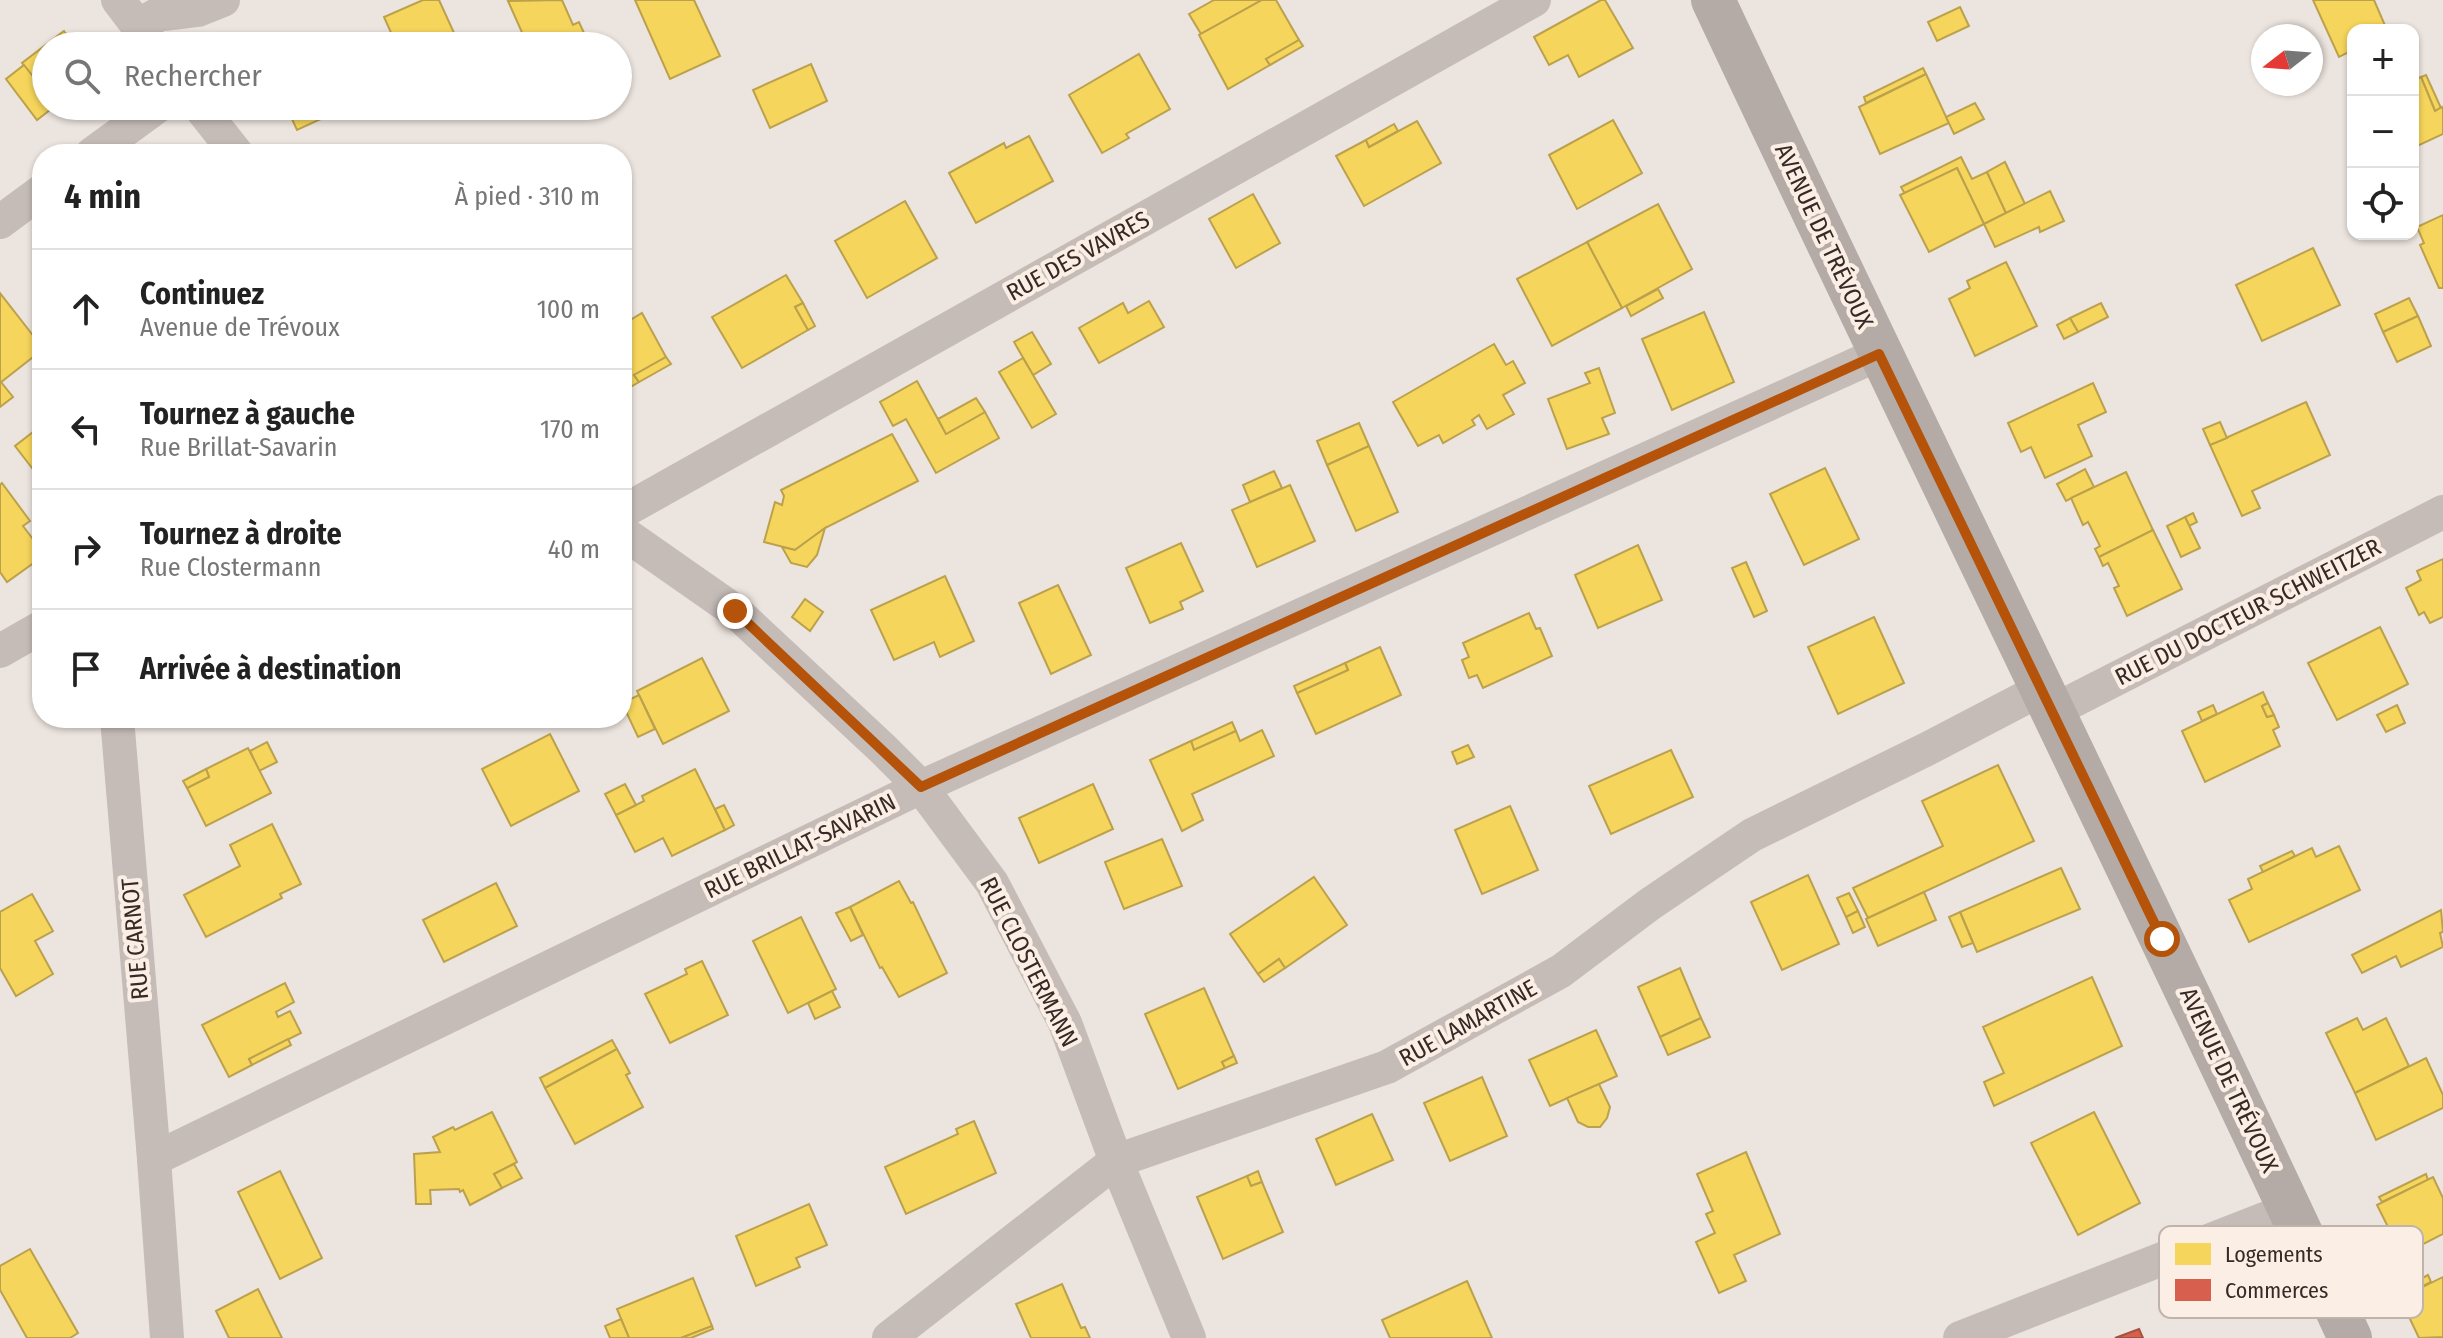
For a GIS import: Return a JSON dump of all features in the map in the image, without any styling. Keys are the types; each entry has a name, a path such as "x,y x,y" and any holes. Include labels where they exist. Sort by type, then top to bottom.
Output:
{"main road":[{"name":"AVENUE DE TRÉVOUX","path":"1713,0 1879,354 2048,700 2298,1226"},
{"name":"AVENUE DE TRÉVOUX","path":"2341,1318 2350,1338"}],"street":[{"path":"136,24 157,15 198,10 223,0"},
{"name":"RUE DES VAVRES","path":"632,506 1534,0"},
{"path":"106,144 139,120"},
{"path":"210,120 229,144"},
{"path":"0,222 32,198"},
{"name":"RUE BRILLAT-SAVARIN","path":"154,1159 921,787 1879,354"},
{"name":"RUE DU DOCTEUR SCHWEITZER","path":"2048,700 2443,512"},
{"name":"RUE CLOSTERMANN","path":"632,539 735,611 921,787 992,883 1065,1023 1116,1161 1189,1338"},
{"path":"0,651 32,633"},
{"name":"RUE LAMARTINE","path":"889,1338 1116,1161 1387,1067 1561,971 1650,904 1752,835 1927,749 2048,700"},
{"name":"RUE CARNOT","path":"118,728 154,1159"},
{"path":"154,1159 167,1338"},
{"path":"2247,1226 2290,1209"},
{"path":"1960,1338 2159,1260"}],"building: Logements":[{"path":"423,0 439,0 454,32 391,32 384,17"},
{"path":"562,0 573,25 579,22 584,32 522,32 508,1"},
{"path":"635,0 694,0 720,56 670,79"},
{"path":"1214,0 1262,0 1201,34 1189,14"},
{"path":"1262,0 1276,0 1299,40 1266,59 1270,65 1228,89 1199,35"},
{"path":"1605,0 1633,48 1579,77 1568,55 1549,65 1534,37"},
{"path":"2313,0 2374,0 2384,24 2347,24 2347,53 2339,57"},
{"path":"1960,7 1969,26 1937,41 1928,22"},
{"path":"1299,40 1303,46 1270,65 1266,59"},
{"path":"1139,54 1170,109 1126,134 1129,138 1102,153 1069,95"},
{"path":"32,55 32,76 22,63"},
{"path":"811,64 827,101 770,128 753,90"},
{"path":"24,65 32,75 32,113 6,79"},
{"path":"1923,68 1926,74 1866,103 1864,97"},
{"path":"1926,74 1949,123 1880,154 1859,107"},
{"path":"2426,75 2441,108 2435,111 2421,77"},
{"path":"2419,78 2435,111 2442,107 2443,134 2419,145 2419,96"},
{"path":"1975,103 1984,119 1954,134 1946,117"},
{"path":"292,120 319,120 297,130"},
{"path":"1613,120 1642,173 1577,209 1549,155"},
{"path":"1417,121 1441,163 1364,206 1336,156 1366,140 1369,147"},
{"path":"1394,124 1398,131 1369,147 1366,140"},
{"path":"1029,136 1053,181 976,223 949,173 1004,143 1006,148"},
{"path":"1961,157 1972,179 1987,172 2006,213 1984,224 1957,168 1905,194 1901,187"},
{"path":"2005,162 2025,204 2006,213 1987,172"},
{"path":"1957,168 1984,224 1929,252 1900,195"},
{"path":"2050,191 2064,221 2040,232 2039,227 1995,247 1984,224"},
{"path":"1253,194 1280,243 1236,268 1209,219"},
{"path":"905,201 937,258 867,298 835,241"},
{"path":"1658,204 1692,269 1622,308 1587,242"},
{"path":"2443,215 2443,288 2439,288 2420,245 2424,243 2419,226"},
{"path":"1587,242 1622,308 1552,346 1517,279"},
{"path":"2313,248 2340,305 2262,341 2236,285"},
{"path":"2006,262 2037,326 1975,356 1949,299 1970,288 1967,281"},
{"path":"786,275 803,303 795,307 808,330 742,368 712,317"},
{"path":"1658,289 1663,298 1631,316 1626,306"},
{"path":"0,293 32,334 32,358 0,383"},
{"path":"2409,298 2418,316 2383,332 2375,314"},
{"path":"1149,301 1164,327 1099,363 1079,328 1123,303 1128,313"},
{"path":"803,303 815,326 808,330 795,307"},
{"path":"2101,303 2108,317 2078,332 2070,318"},
{"path":"1704,312 1734,382 1672,410 1642,339"},
{"path":"642,313 666,357 634,375 639,382 632,386 632,319"},
{"path":"2418,316 2431,346 2397,362 2383,332"},
{"path":"2070,318 2078,332 2064,339 2057,325"},
{"path":"1032,332 1051,364 1033,375 1014,342"},
{"path":"1494,344 1506,365 1513,361 1525,383 1503,395 1514,414 1487,429 1479,415 1472,420 1475,425 1443,443 1439,435 1418,446 1393,402"},
{"path":"666,357 671,364 639,382 634,375"},
{"path":"1023,358 1056,414 1032,428 999,372"},
{"path":"1599,368 1615,413 1602,418 1609,434 1567,449 1548,399 1590,383 1585,373"},
{"path":"917,381 946,434 985,412 999,438 936,473 906,419 893,426 880,402"},
{"path":"0,383 13,397 0,407"},
{"path":"2093,383 2106,412 2078,425 2092,456 2045,478 2031,447 2021,452 2008,423"},
{"path":"976,398 985,412 946,434 938,419"},
{"path":"2306,402 2330,455 2252,491 2260,508 2242,516 2210,445"},
{"path":"2220,422 2227,438 2210,445 2203,429"},
{"path":"1359,423 1369,446 1327,465 1317,441"},
{"path":"32,433 32,468 15,446"},
{"path":"892,434 918,481 825,528 795,550 764,542 775,502 782,505 784,496 781,490"},
{"path":"1369,446 1398,512 1356,531 1327,465"},
{"path":"1825,468 1859,539 1804,565 1770,494"},
{"path":"2085,469 2094,487 2066,501 2057,484"},
{"path":"1274,471 1282,488 1250,502 1243,485"},
{"path":"2126,472 2153,530 2099,557 2095,549 2100,546 2088,522 2083,525 2071,498"},
{"path":"2,483 30,521 23,526 32,538 32,564 7,582 0,572"},
{"path":"1290,485 1315,541 1257,567 1232,510"},
{"path":"2193,513 2197,522 2189,526 2185,517"},
{"path":"2185,517 2200,548 2181,557 2167,526"},
{"path":"825,528 817,555 807,567 791,563 782,547 795,550"},
{"path":"2153,530 2182,589 2127,616 2114,588 2119,586 2108,563 2103,566 2099,557"},
{"path":"1181,543 1203,591 1180,602 1183,609 1150,623 1126,568"},
{"path":"1638,545 1662,600 1598,628 1575,575"},
{"path":"2443,559 2443,617 2430,623 2424,612 2419,615 2406,588 2421,580 2417,571"},
{"path":"1746,562 1767,611 1754,617 1732,568"},
{"path":"945,576 974,641 940,657 934,642 894,660 871,610"},
{"path":"1058,585 1091,655 1051,674 1019,603"},
{"path":"805,599 823,612 810,631 792,617"},
{"path":"1529,613 1536,629 1540,628 1552,656 1483,688 1477,675 1469,678 1462,660 1469,657 1463,643"},
{"path":"1874,617 1904,683 1838,714 1808,647"},
{"path":"2380,627 2408,684 2337,720 2308,663"},
{"path":"1380,647 1401,695 1316,734 1297,693 1348,670 1345,663"},
{"path":"702,658 729,711 663,744 637,691"},
{"path":"1345,663 1348,670 1297,693 1294,686"},
{"path":"2263,692 2268,703 2262,706 2267,717 2274,715 2279,727 2273,730 2280,746 2205,782 2182,731"},
{"path":"639,695 655,729 638,737 632,724 632,698"},
{"path":"2268,703 2274,715 2267,717 2262,706"},
{"path":"2213,705 2217,714 2202,721 2198,712"},
{"path":"2397,705 2405,723 2386,732 2377,715"},
{"path":"1232,722 1236,731 1194,750 1191,741"},
{"path":"1262,730 1274,756 1192,794 1203,820 1182,831 1150,760 1191,741 1194,750 1236,731 1240,741"},
{"path":"550,734 579,791 511,826 482,769"},
{"path":"267,742 277,762 259,771 250,751"},
{"path":"1468,745 1474,757 1457,764 1452,752"},
{"path":"248,748 271,793 206,826 187,788 209,777 206,769"},
{"path":"1671,750 1693,797 1611,834 1589,786"},
{"path":"1998,765 2034,841 1868,918 1853,888 1943,846 1922,801"},
{"path":"206,769 209,777 187,788 183,781"},
{"path":"695,769 725,830 672,856 663,838 635,852 616,815 644,801 642,796"},
{"path":"625,784 636,805 616,815 605,794"},
{"path":"1093,784 1113,829 1039,863 1019,818"},
{"path":"724,805 734,825 725,830 715,809"},
{"path":"1510,806 1538,870 1482,894 1455,830"},
{"path":"272,824 301,884 280,894 282,898 206,937 184,895 240,866 230,845"},
{"path":"1162,839 1182,886 1124,909 1105,862"},
{"path":"2339,846 2360,890 2249,942 2229,900 2252,889 2248,879 2312,848 2316,857"},
{"path":"2292,851 2295,856 2263,872 2260,866"},
{"path":"2061,868 2080,909 1977,952 1960,912"},
{"path":"1808,875 1839,944 1782,970 1751,902"},
{"path":"1314,877 1347,925 1285,968 1279,959 1258,974 1230,934"},
{"path":"899,881 913,902 947,973 899,997 880,968 850,907"},
{"path":"496,883 517,926 444,962 423,920"},
{"path":"1924,892 1936,920 1878,946 1866,919"},
{"path":"1849,893 1858,911 1846,917 1837,898"},
{"path":"32,894 53,931 35,941 53,974 16,996 0,968 0,912"},
{"path":"850,907 863,935 851,941 836,913"},
{"path":"2441,910 2443,947 2401,967 2396,956 2362,973 2352,955"},
{"path":"1858,911 1865,927 1853,933 1846,917"},
{"path":"1960,912 1973,943 1962,947 1949,917"},
{"path":"801,917 836,989 788,1013 753,941"},
{"path":"1279,959 1285,968 1264,982 1258,974"},
{"path":"702,961 728,1015 670,1043 645,994 687,974 685,969"},
{"path":"1680,968 1701,1018 1660,1037 1638,987"},
{"path":"2092,977 2122,1046 1994,1106 1984,1082 2004,1073 1983,1027"},
{"path":"285,983 294,1002 276,1012 278,1017 290,1011 301,1033 249,1059 252,1065 229,1077 202,1025"},
{"path":"1204,988 1234,1056 1222,1062 1225,1068 1178,1089 1145,1014"},
{"path":"832,991 840,1007 815,1019 808,1003"},
{"path":"1701,1018 1710,1037 1668,1055 1660,1037"},
{"path":"2357,1018 2363,1030 2386,1018 2409,1066 2355,1093 2326,1033"},
{"path":"1596,1030 1617,1076 1550,1106 1529,1060"},
{"path":"288,1039 291,1045 252,1065 249,1059"},
{"path":"612,1040 617,1049 545,1088 540,1078"},
{"path":"617,1049 630,1073 626,1075 643,1107 575,1144 545,1088"},
{"path":"1234,1056 1237,1063 1225,1068 1222,1062"},
{"path":"2426,1058 2443,1095 2443,1108 2376,1140 2355,1093"},
{"path":"1482,1077 1507,1136 1450,1161 1424,1103"},
{"path":"1599,1084 1610,1107 1600,1127 1588,1127 1578,1122 1567,1098"},
{"path":"492,1112 517,1162 494,1174 502,1188 470,1205 463,1190 430,1190 431,1204 416,1204 414,1154 440,1152 433,1137"},
{"path":"2094,1112 2140,1203 2078,1235 2031,1143"},
{"path":"1372,1114 1393,1160 1336,1185 1316,1139"},
{"path":"974,1121 996,1173 906,1214 885,1167 958,1134 956,1129"},
{"path":"1746,1152 1780,1234 1734,1255 1746,1281 1719,1293 1696,1242 1715,1233 1706,1214 1713,1211 1697,1174"},
{"path":"514,1164 522,1178 502,1188 494,1174"},
{"path":"280,1171 322,1258 280,1279 238,1192"},
{"path":"1258,1171 1262,1182 1251,1186 1247,1176"},
{"path":"2426,1174 2428,1180 2382,1202 2379,1197"},
{"path":"1247,1176 1251,1186 1262,1182 1283,1232 1223,1259 1197,1197"},
{"path":"2433,1177 2443,1198 2443,1234 2423,1244 2423,1226 2388,1226 2377,1205"},
{"path":"809,1204 827,1245 796,1258 800,1267 756,1286 736,1236"},
{"path":"30,1249 78,1333 70,1338 27,1338 0,1290 0,1266"},
{"path":"2428,1275 2431,1282 2423,1286 2423,1278"},
{"path":"2443,1277 2443,1337 2419,1338 2410,1318 2423,1318 2423,1287"},
{"path":"693,1278 712,1326 681,1338 629,1338 617,1309"},
{"path":"1467,1281 1492,1338 1390,1338 1382,1320"},
{"path":"1062,1284 1081,1328 1085,1327 1090,1338 1031,1338 1016,1304"},
{"path":"258,1289 282,1338 229,1338 216,1311"},
{"path":"621,1319 629,1338 610,1338 605,1326"},
{"path":"712,1326 713,1329 691,1338 681,1338"}],"building: Commerces":[{"path":"2139,1329 2143,1338 2115,1338"}],"route":[{"path":"735,611 921,787 1879,354 2162,939"}]}
